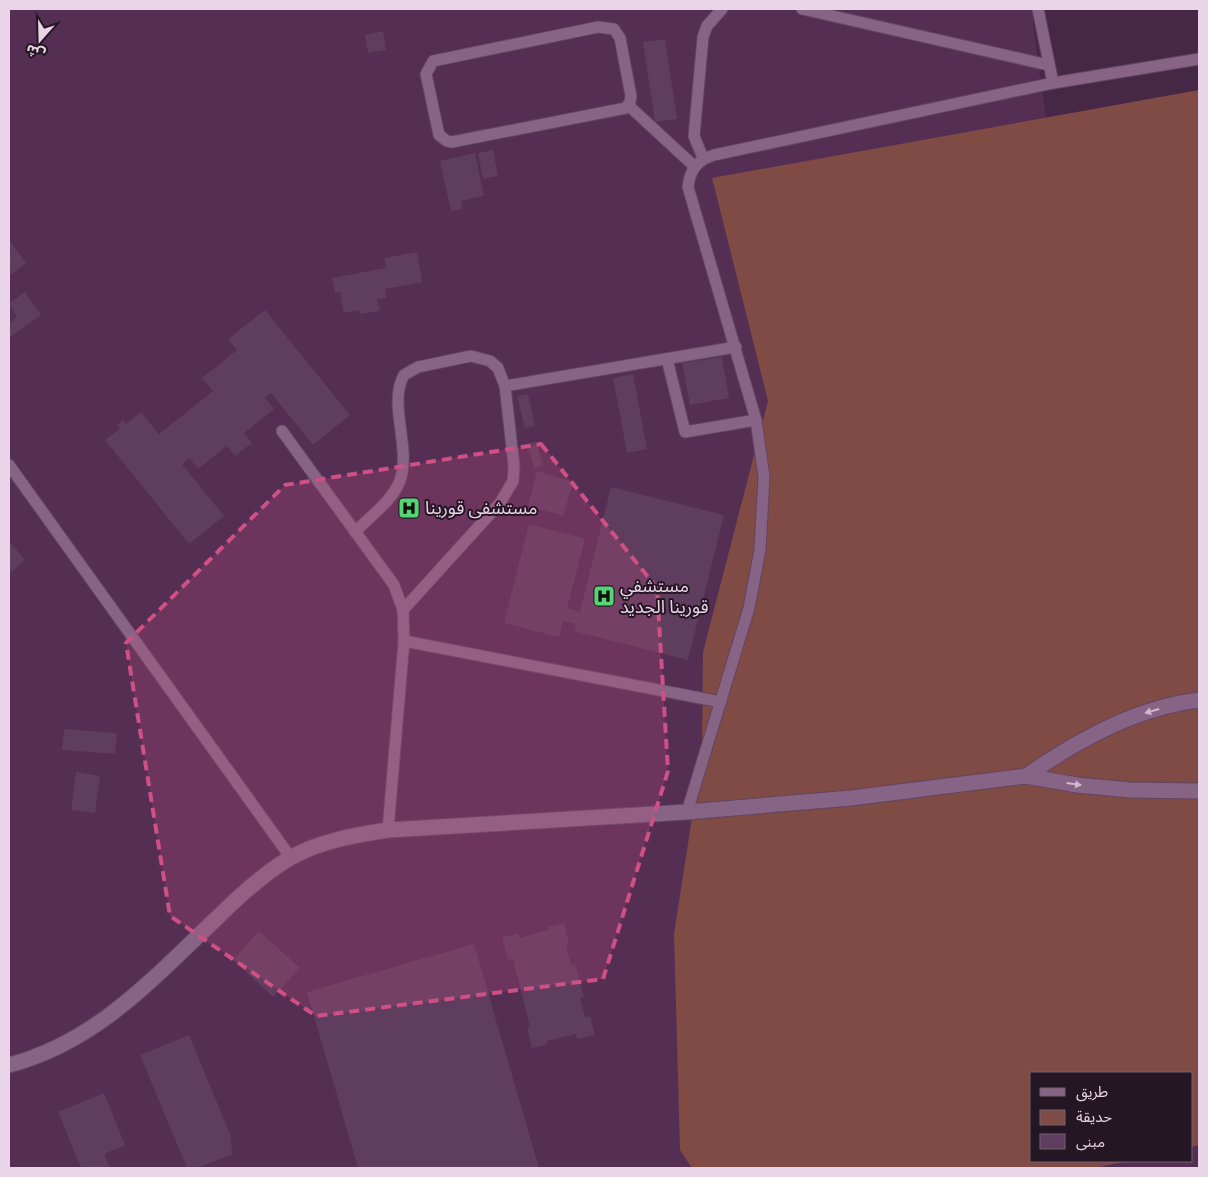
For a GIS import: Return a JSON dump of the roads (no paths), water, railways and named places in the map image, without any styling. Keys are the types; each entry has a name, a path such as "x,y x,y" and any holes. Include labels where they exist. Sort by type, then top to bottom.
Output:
{"street":[{"path":"1026,776 1064,750 1105,728 1148,712 1199,700"},
{"path":"9,1065 35,1058 79,1037 119,1010 249,887 291,858 342,837 388,830 687,812 851,798 1026,776 1086,786 1130,790 1199,791"}],"lane":[{"path":"699,162 694,136 703,37 707,26 722,9"},
{"path":"802,9 1048,66"},
{"path":"1038,9 1048,66 1053,83"},
{"path":"598,27 609,27 614,29 620,38 631,96 628,105 622,109 457,141 447,141 439,135 437,130 427,69 433,61 438,59 598,27"},
{"path":"687,812 749,608 760,550 764,477 756,420 688,188 689,176 699,162 1053,83 1199,59"},
{"path":"628,105 699,162"},
{"path":"505,386 736,347"},
{"path":"355,532 389,498 399,482 403,460 398,390 404,375 418,367 471,356 486,359 498,368 505,386 514,466 513,481 508,493 403,610"},
{"path":"667,359 685,432 756,420"},
{"path":"282,431 394,585 403,610 404,641 388,830"},
{"path":"9,465 291,858"},
{"path":"404,641 721,702"}],"place":[{"name":"مستشفى قورينا","path":"409,508"},
{"name":"مستشفي قورينا الجديد","path":"604,596"}]}
